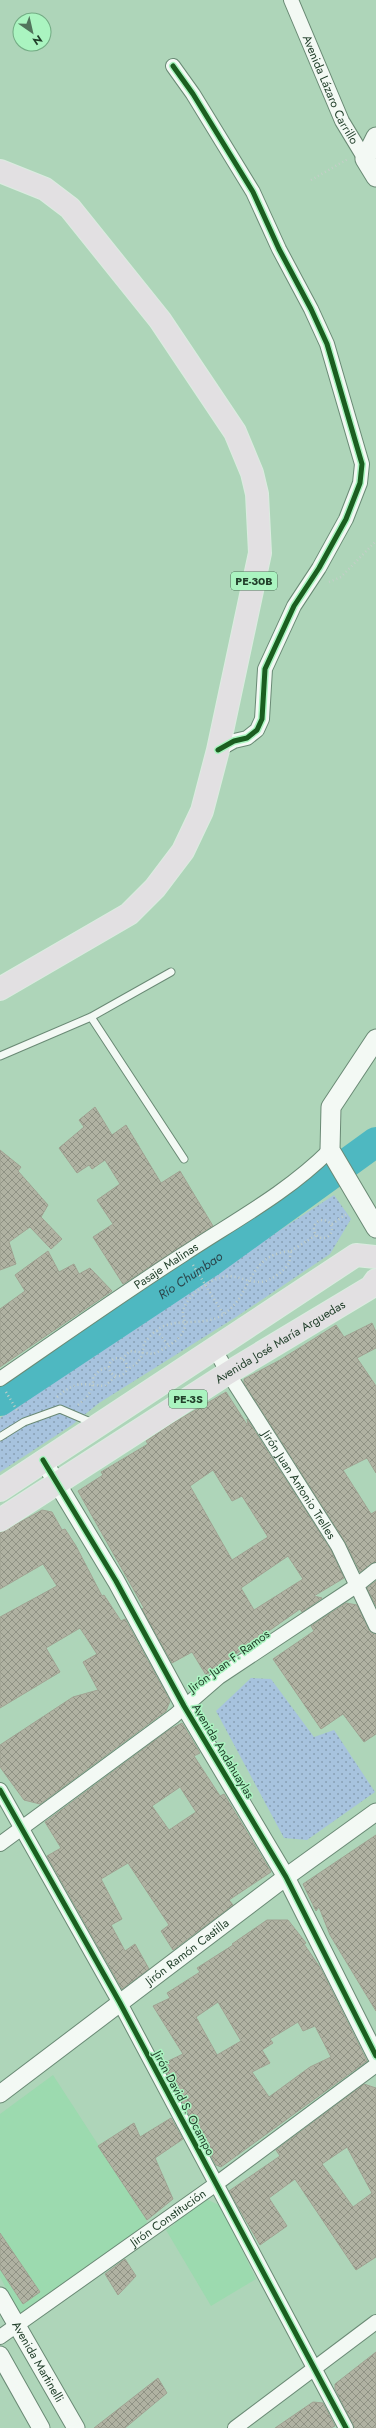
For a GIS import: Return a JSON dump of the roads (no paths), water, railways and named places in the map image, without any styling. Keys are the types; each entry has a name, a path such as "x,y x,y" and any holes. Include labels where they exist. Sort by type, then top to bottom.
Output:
{"highway":[{"name":"PE-30B","path":"0,171 44,189 70,208 91,232 160,320 235,432 252,473 257,494 260,554 218,750 202,811 182,851 155,888 129,914 0,989"},
{"name":"PE-3S","path":"0,1490 43,1460 356,1255 376,1257"},
{"name":"Avenida José María Arguedas","path":"0,1520 228,1373 370,1287 376,1280"}],"main road":[{"path":"363,155 376,137"},
{"name":"Avenida Lázaro Carrillo","path":"363,155 376,177"},
{"path":"376,1039 331,1107 332,1153 366,1208 376,1228"}],"street":[{"name":"Avenida Lázaro Carrillo","path":"291,0 342,121 363,155"},
{"path":"172,66 193,94 252,192 279,249 311,309 327,344 360,454 362,474 357,493 332,544 304,592 294,606 265,669 262,719 257,730 247,738 234,741 218,750"},
{"name":"Pasaje Malinas","path":"1,1383 185,1253 234,1224 307,1173 332,1153"},
{"name":"Jirón Juan Antonio Trelles","path":"214,1348 228,1373 338,1546 376,1626"},
{"name":"Avenida Andahuaylas","path":"43,1460 56,1484 116,1581 184,1706 286,1877 376,2056"},
{"name":"Jirón Juan F. Ramos","path":"0,1844 174,1716 219,1677 356,1586 376,1570"},
{"name":"Jirón David S. Ocampo","path":"0,1790 120,2003 346,2428"},
{"name":"Jirón Ramón Castilla","path":"0,2094 286,1877 376,1812"},
{"name":"Jirón Constitución","path":"0,2337 216,2184 376,2065"},
{"name":"Avenida Martinelli","path":"0,2296 76,2428"},
{"path":"235,2428 314,2367 376,2322"},
{"path":"0,2355 41,2428"}],"lane":[{"path":"0,1056 91,1018 171,972"},
{"path":"91,1018 184,1158"},
{"path":"0,1437 24,1422 60,1410 70,1412 97,1425"}],"waterway":[{"name":"Río Chumbao","path":"0,1401 210,1262 376,1142"}]}
